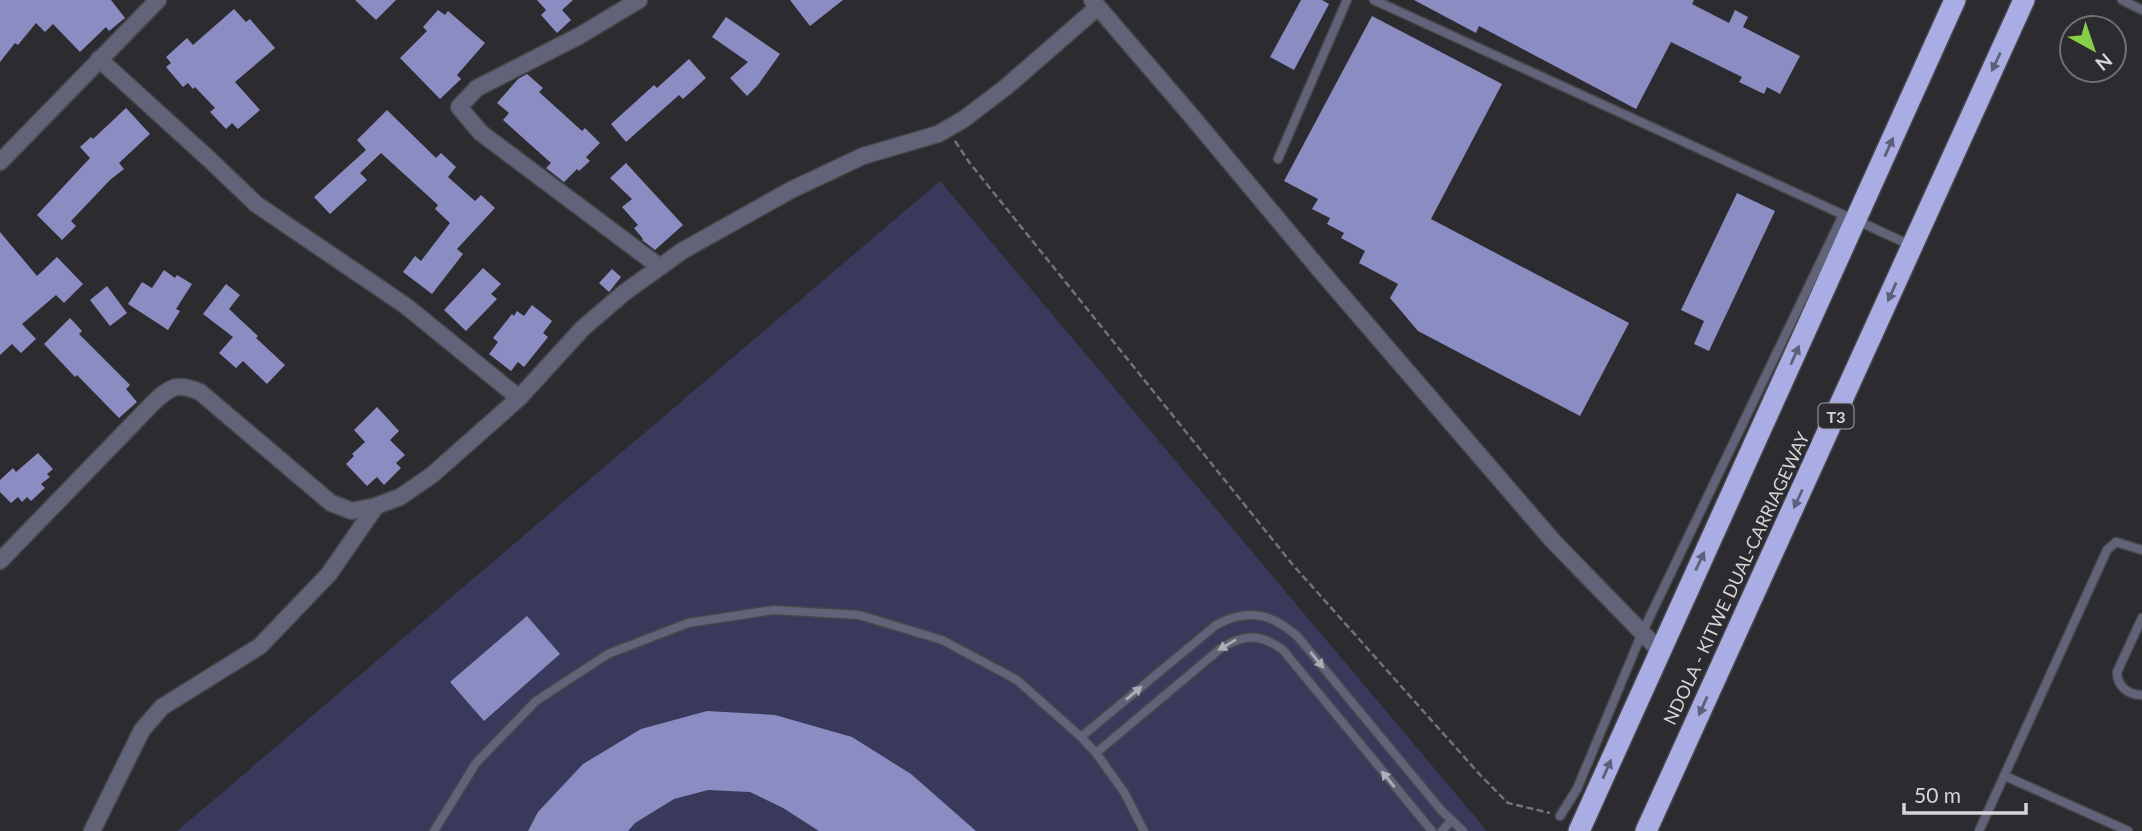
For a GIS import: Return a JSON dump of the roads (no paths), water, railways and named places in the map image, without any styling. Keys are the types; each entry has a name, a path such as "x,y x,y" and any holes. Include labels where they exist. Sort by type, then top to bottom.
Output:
{"highway":[{"path":"1579,831 1849,218 1955,0"},
{"name":"NDOLA - KITWE DUAL-CARRIAGEWAY","path":"1646,831 2024,0"}],"street":[{"path":"0,162 158,0"},
{"path":"639,0 579,36 477,88 459,107 481,133 660,267"},
{"path":"0,561 153,403 167,390 185,386 200,393 331,503 352,511 400,497 432,475 519,398 583,328 625,292 660,267 694,244 790,190 863,156 947,129 988,102 1095,3 1553,541 1660,650"},
{"path":"99,59 256,204 406,306 519,398"},
{"path":"92,831 142,730 162,708 260,646 329,574 376,506"}],"lane":[{"path":"1278,159 1346,0"},
{"path":"1374,0 1912,246"},
{"path":"2122,0 2142,10"},
{"path":"1560,816 1577,789 1642,633 1849,218"},
{"path":"1979,831 2107,550 2116,542 2142,550"},
{"path":"434,831 476,763 536,701 608,654 688,623 774,610 859,615 942,640 1017,680 1082,737 1096,753 1124,792 1144,831"},
{"path":"1082,737 1216,625 1230,617 1259,615 1275,620 1298,636 1451,821 1463,831"},
{"path":"2142,618 2117,672 2117,680 2124,690 2142,695"},
{"path":"1096,753 1220,649 1233,640 1245,637 1260,638 1273,642 1283,650 1432,831"},
{"path":"2005,776 2128,831"},
{"path":"1442,831 1451,821"}]}
